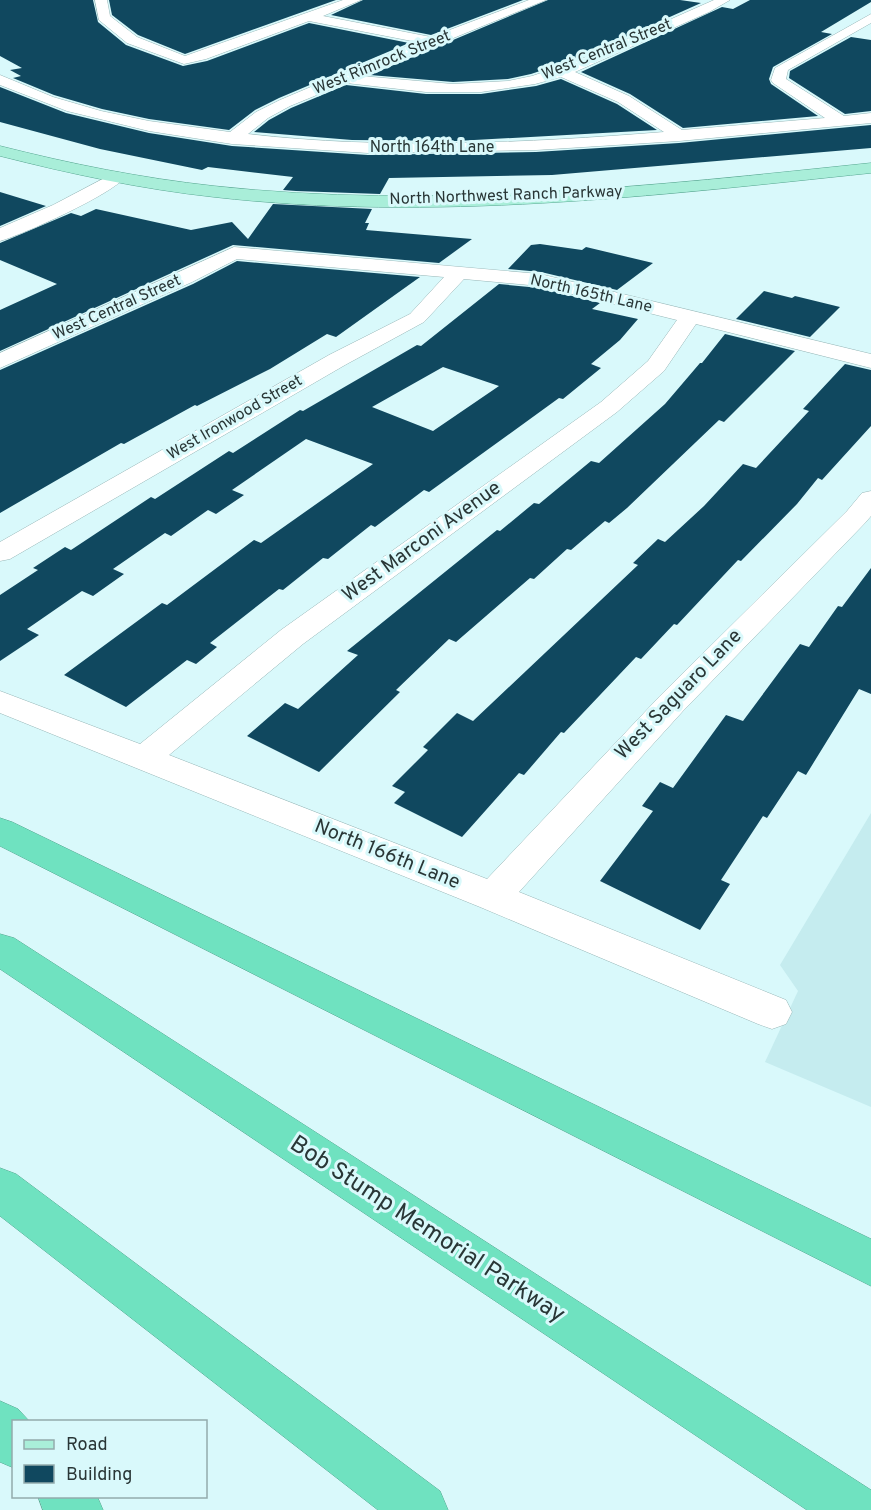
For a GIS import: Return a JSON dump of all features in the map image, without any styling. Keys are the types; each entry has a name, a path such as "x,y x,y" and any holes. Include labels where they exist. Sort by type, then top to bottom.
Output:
{"highway":[{"path":"0,831 871,1263"},
{"name":"Bob Stump Memorial Parkway","path":"0,949 854,1510"},
{"path":"0,1189 420,1510"},
{"path":"0,1427 12,1440"},
{"path":"65,1498 76,1510"}],"main road":[{"name":"North Northwest Ranch Parkway","path":"0,151 116,177 224,191 297,197 460,201 603,194 871,168"}],"street":[{"path":"100,0 104,17 122,34 184,60 355,0"},
{"name":"West Rimrock Street","path":"232,139 262,115 432,41 540,0"},
{"name":"West Central Street","path":"344,78 402,87 468,88 528,81 562,72 724,0"},
{"path":"307,17 432,41"},
{"path":"841,121 778,80 782,68 871,18"},
{"path":"562,72 579,77 624,100 659,119 680,136"},
{"name":"North 164th Lane","path":"0,79 45,99 167,129 232,139 352,148 447,150 547,146 871,118"},
{"path":"0,235 45,218 116,177"},
{"name":"West Central Street","path":"0,362 87,320 185,278 234,253"},
{"name":"North 165th Lane","path":"234,253 540,280 871,361"},
{"name":"West Ironwood Street","path":"0,553 337,360 417,318 460,272"},
{"name":"West Marconi Avenue","path":"144,758 292,638 609,407 656,366 690,317"},
{"name":"West Saguaro Lane","path":"493,897 575,804 871,499"},
{"name":"North 166th Lane","path":"0,701 493,897 772,1012"}],"shaded area":[{"path":"871,813 871,1107 765,1062 798,991 780,965"}],"building":[{"path":"0,0 93,0 98,22 126,45 183,66 207,61 309,23 409,43 279,98 255,110 229,130 149,119 102,109 54,95 13,78 21,76 10,70 22,68 0,56"},
{"path":"109,0 336,0 185,54 138,35 112,15"},
{"path":"363,0 523,0 431,35 331,15"},
{"path":"548,0 680,0 701,3 576,59 531,74 508,79 453,82 370,75"},
{"path":"750,0 871,0 821,32 832,34 773,67 769,79 771,84 818,116 683,128 630,94 581,72 722,7 733,9"},
{"path":"851,37 871,40 871,111 845,114 789,78 790,71"},
{"path":"561,79 617,104 657,130 456,141 352,140 254,132 269,120 291,108 346,85 426,94 481,94 536,86"},
{"path":"0,87 66,113 149,133 232,146 368,155 536,152 679,143 871,125 871,148 552,175 389,178 380,194 296,191 283,190 293,177 208,167 202,170 100,149 0,122"},
{"path":"0,192 46,206 0,226"},
{"path":"273,204 372,209 365,223 369,223 366,230 472,239 439,263 233,245 0,351 0,310 57,284 0,260 0,243 71,213 81,216 96,209 191,230 232,222 248,239"},
{"path":"540,244 582,250 586,247 653,263 617,290 541,272 508,269 531,245"},
{"path":"237,261 420,277 336,337 327,334 270,369 195,405 124,444 121,443 0,513 0,370 193,284"},
{"path":"499,284 540,288 600,303 592,309 638,319 620,340 591,364 601,368 563,399 559,398 429,492 424,490 375,527 371,525 328,559 323,558 283,590 279,589 210,643 217,647 196,664 187,660 126,707 64,675 162,603 167,605 254,540 261,543 373,464 306,439 232,490 244,495 216,514 208,510 171,536 165,533 113,569 124,574 93,596 82,591 27,629 39,635 0,661 0,595 38,570 33,568 65,547 71,550 151,497 155,499 229,451 233,453 300,410 303,411 417,345 421,346","holes":["443,367 499,386 433,431 372,407"]},
{"path":"764,291 840,307 810,337 736,319"},
{"path":"725,334 795,351 724,422 719,420 609,523 605,521 571,550 567,549 534,579 530,578 456,642 449,639 396,690 400,692 319,772 247,736 285,703 298,709 358,655 347,651 497,530 500,531 534,503 539,504 591,461 599,463 665,404"},
{"path":"845,364 871,370 871,426 822,480 818,478 797,504 741,561 738,560 677,625 674,624 641,659 636,657 564,733 561,732 524,775 519,773 462,837 394,803 405,792 392,786 428,750 423,747 457,713 473,721 638,565 633,563 658,539 665,542 704,506 743,464 756,468 809,411 803,409"},
{"path":"871,568 871,694 859,689 806,775 798,771 767,818 763,816 721,880 730,884 700,930 600,881 653,811 642,806 660,782 673,788 726,715 743,721 800,644 809,647 838,606 842,607"}]}
